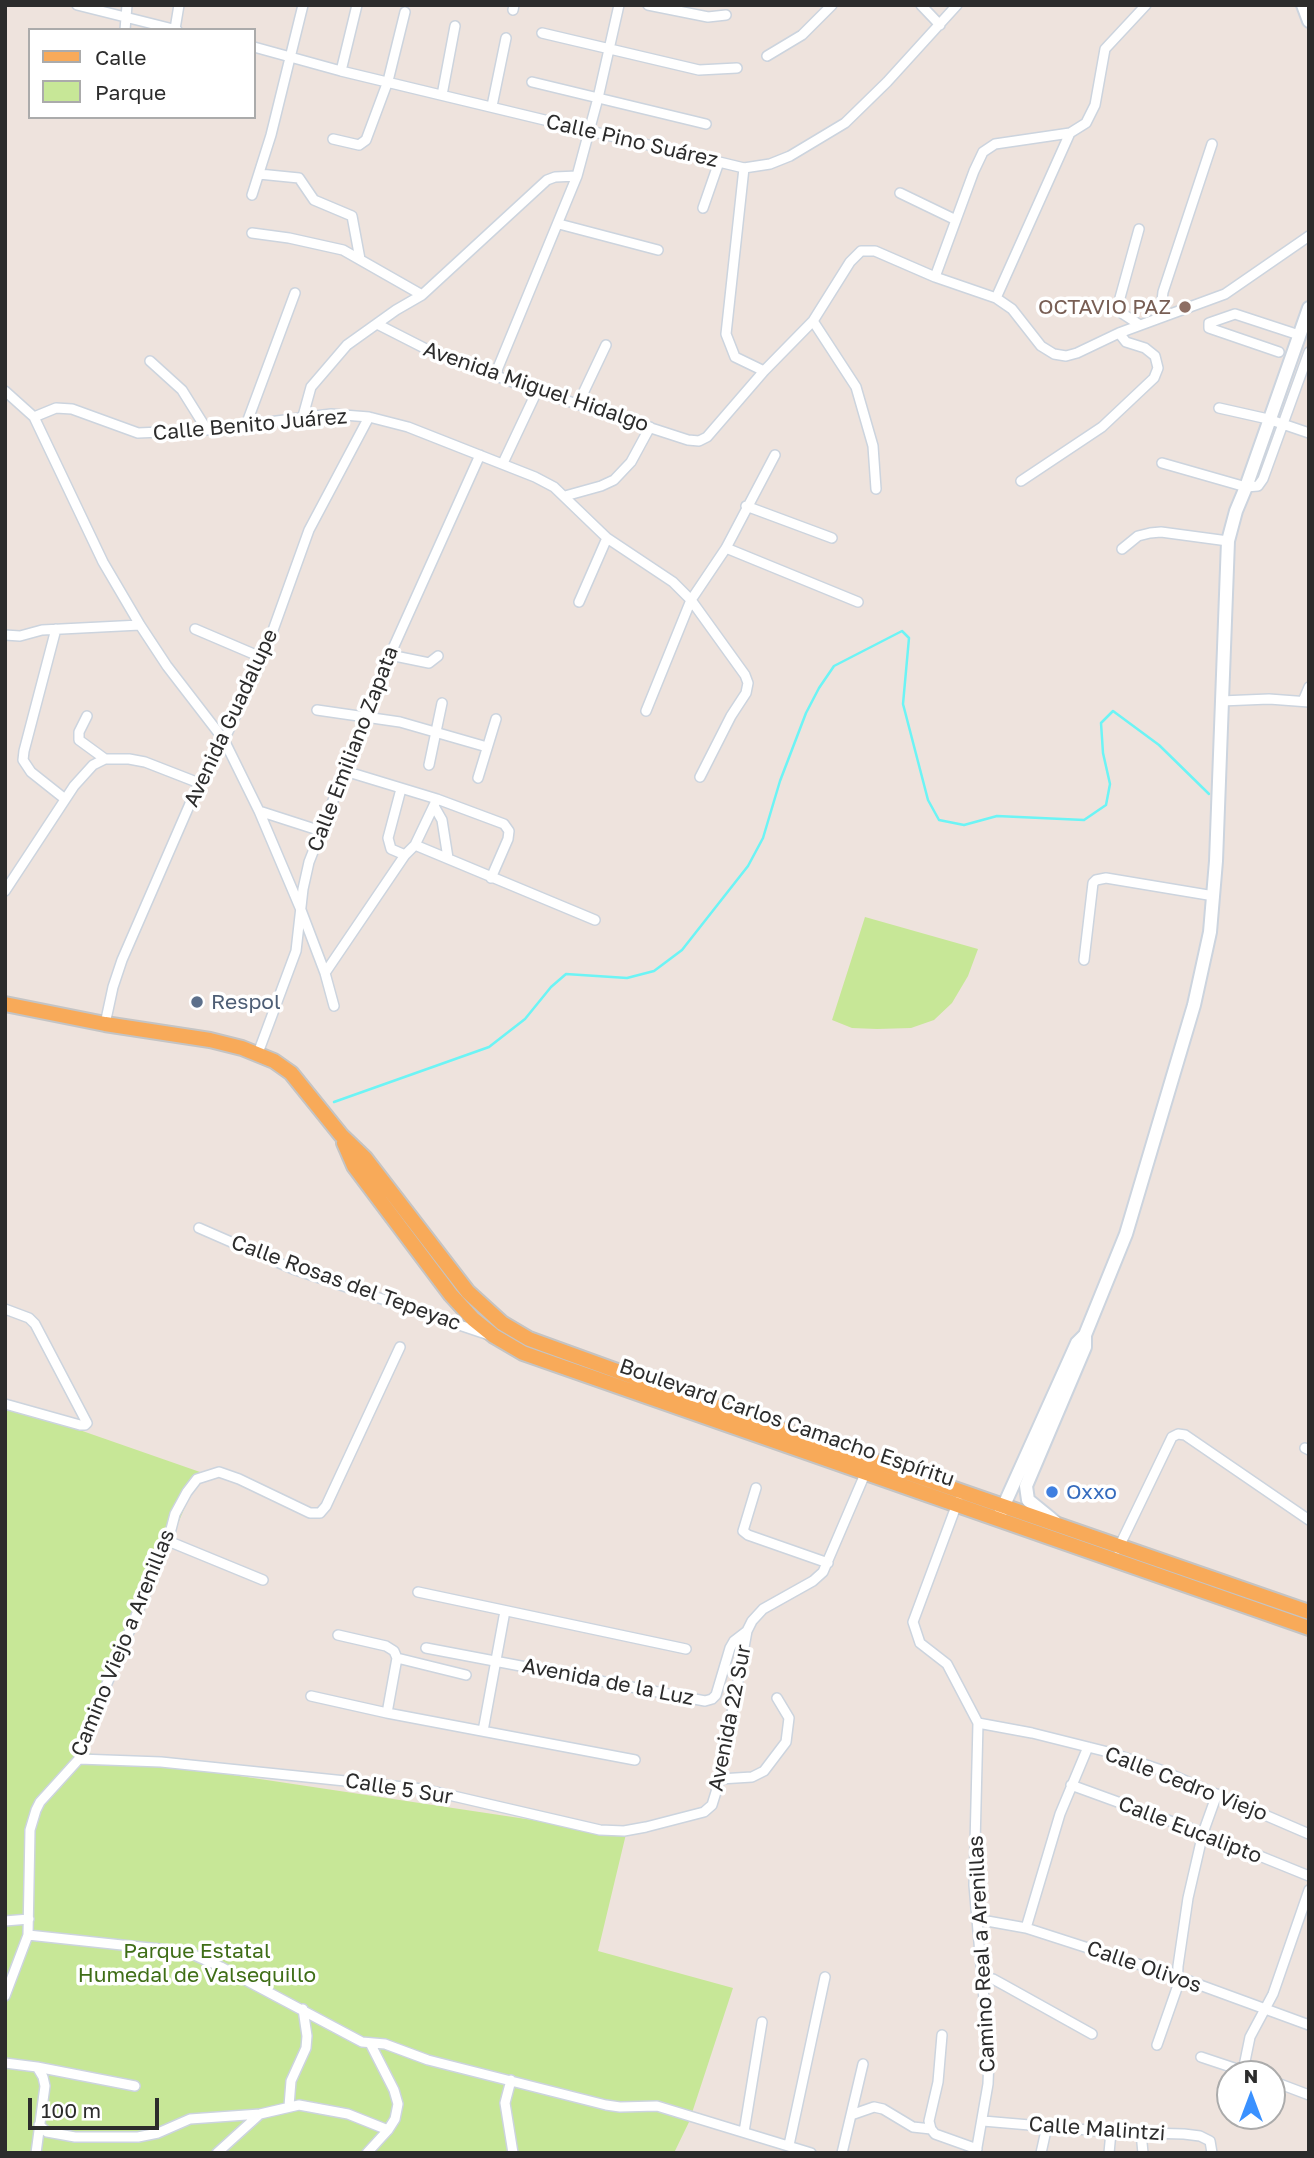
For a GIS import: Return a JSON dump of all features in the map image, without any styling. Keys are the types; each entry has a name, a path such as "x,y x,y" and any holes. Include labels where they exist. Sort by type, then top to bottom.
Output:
{"main road":[{"path":"1303,5 1309,21"},
{"path":"1057,1523 1028,1500 1026,1486 1085,1347 1086,1335 1111,1274 1146,1170 1194,1005 1207,948 1214,896 1228,541 1268,419 1305,323"},
{"name":"Boulevard Carlos Camacho Espíritu","path":"5,1004 105,1024 210,1040 274,1061 291,1073 341,1135 365,1158 468,1292 492,1315 516,1332 588,1362 1000,1513 1115,1560 1309,1628"},
{"name":"Boulevard Carlos Camacho Espíritu","path":"341,1135 355,1166 416,1249 458,1303 494,1336 523,1353 865,1474 959,1499"},
{"path":"1000,1513 1077,1343 1086,1335"},
{"path":"1011,1487 1026,1493"},
{"name":"Boulevard Carlos Camacho Espíritu","path":"1000,1513 1057,1523 1309,1612"}],"street":[{"path":"77,5 168,28"},
{"path":"125,28 127,5"},
{"path":"176,28 179,5"},
{"path":"252,195 271,135 303,5"},
{"path":"341,71 356,5"},
{"path":"495,375 577,176 619,5"},
{"path":"648,5 708,17 726,15"},
{"path":"767,56 802,35 832,5"},
{"path":"920,5 940,25"},
{"name":"Calle Pino Suárez","path":"256,48 341,71 744,168 770,164 790,156 845,122 957,5"},
{"path":"935,277 983,152 989,147 1070,133 1086,123 1091,116 1105,49 1146,5"},
{"path":"333,139 359,145 364,142 388,81 405,12"},
{"path":"442,95 455,26"},
{"path":"542,33 699,70 737,68"},
{"path":"492,106 506,38"},
{"path":"532,82 706,124"},
{"path":"996,298 1070,133"},
{"path":"1160,318 1163,292 1212,144"},
{"path":"703,208 719,162"},
{"path":"744,168 726,334 735,357 764,371 813,321 850,262 861,251 876,251 935,277 996,298 1012,309 1035,341 1054,354 1066,356 1119,332 1225,295 1309,236"},
{"path":"259,174 299,178 314,200 352,216 360,259"},
{"path":"303,416 311,387 347,345 422,295 547,180 577,176"},
{"path":"900,193 956,220"},
{"path":"559,223 658,250"},
{"path":"1139,229 1118,305 1120,312 1140,325"},
{"path":"252,233 343,250 422,295"},
{"path":"246,425 295,293"},
{"path":"1279,352 1209,328 1209,323 1235,314 1305,323"},
{"path":"813,321 856,387 873,446 876,489"},
{"name":"Avenida Miguel Hidalgo","path":"377,324 434,353 537,391 688,440 699,441 707,436 764,371"},
{"path":"1021,481 1102,427 1154,378 1158,368 1155,356 1145,348 1126,342 1119,332"},
{"path":"578,404 606,345"},
{"path":"1162,463 1246,487 1258,486 1263,479 1309,352"},
{"path":"150,361 182,390 207,430"},
{"path":"5,391 34,417 103,562 140,625 167,666 225,740 259,811 300,910 325,973 334,1006"},
{"path":"503,463 537,391"},
{"name":"Calle Benito Juárez","path":"34,417 45,410 65,408 138,433 207,430 303,416 338,414 369,417 408,427 535,477 565,496 607,538 673,582 691,600 742,669 748,683 746,693 700,776"},
{"path":"1219,408 1268,419 1309,433"},
{"name":"Avenida Guadalupe","path":"105,1024 122,960 199,783 225,740 263,658 309,530 369,417"},
{"path":"565,496 614,480 631,462 650,427"},
{"name":"Calle Emiliano Zapata","path":"258,1054 296,951 309,862 320,831 390,655 480,455"},
{"path":"646,711 691,600 726,548 775,455"},
{"path":"746,506 832,538"},
{"path":"1122,549 1138,536 1161,532 1228,541"},
{"path":"579,602 607,538"},
{"path":"726,548 858,603"},
{"path":"5,635 20,636 34,631 56,629 140,625"},
{"path":"56,629 23,760 31,772 65,799"},
{"path":"195,629 263,658"},
{"path":"390,655 424,663 433,662 438,656"},
{"path":"1221,701 1306,701 1309,687"},
{"path":"429,765 442,703"},
{"path":"317,710 400,722 487,747"},
{"path":"87,716 79,732 79,740 105,759"},
{"path":"478,778 496,719"},
{"path":"5,891 65,799 93,765 105,759 129,759 145,762 199,783"},
{"path":"345,771 435,803 500,822 507,828 508,839 491,878"},
{"path":"401,789 388,838 391,849 405,855"},
{"path":"325,973 405,855 415,845 435,803"},
{"path":"435,803 442,820 448,858"},
{"path":"259,811 320,831"},
{"path":"415,845 595,920"},
{"path":"1084,960 1093,883 1096,880 1106,878 1214,896"},
{"name":"Calle Rosas del Tepeyac","path":"199,1228 293,1269 494,1336"},
{"path":"5,1309 25,1316 35,1324 87,1423 85,1425 5,1404"},
{"name":"Camino Viejo a Arenillas","path":"5,1996 28,1935 30,1830 36,1810 79,1759 82,1742 168,1541 175,1514 187,1492 197,1479 206,1474 224,1473 310,1513 320,1513 326,1506 400,1347"},
{"path":"1115,1560 1119,1545 1172,1437 1178,1434 1185,1435 1309,1520"},
{"path":"756,1488 743,1531 828,1563 865,1474"},
{"name":"Camino Real a Arenillas","path":"959,1499 913,1622 920,1643 947,1664 978,1723 974,1885 989,2057 983,2121 976,2151"},
{"path":"168,1541 262,1580"},
{"name":"Avenida de la Luz","path":"426,1648 705,1700 712,1699 716,1695 734,1642 747,1631 763,1609 813,1581 828,1563"},
{"path":"418,1592 686,1649"},
{"path":"483,1731 505,1611"},
{"name":"Avenida 22 Sur","path":"712,1805 720,1779 747,1631"},
{"path":"338,1635 386,1646 394,1651 397,1658 387,1713"},
{"path":"397,1658 466,1675"},
{"path":"311,1696 635,1760"},
{"path":"720,1779 752,1777 764,1771 786,1742 789,1718 777,1698"},
{"name":"Calle Cedro Viejo","path":"978,1723 1088,1747 1158,1769 1309,1833"},
{"path":"1026,1928 1047,1852 1088,1747"},
{"name":"Calle 5 Sur","path":"79,1759 161,1762 423,1789 600,1830 646,1827 704,1812 712,1805"},
{"name":"Calle Eucalipto","path":"1071,1786 1203,1833 1309,1876"},
{"path":"1157,2045 1177,1988 1181,1939 1203,1833 1217,1794"},
{"path":"1248,2060 1250,2037 1273,1994 1309,1890"},
{"path":"5,1921 29,1919"},
{"name":"Calle Olivos","path":"976,1919 1026,1928 1178,1977 1309,2025"},
{"path":"28,1935 194,1955 341,2031 370,2043 385,2044 428,2060 606,2105 650,2105 696,2116 811,2153"},
{"path":"789,2146 825,1977"},
{"path":"982,1978 993,1979 1092,2034"},
{"path":"289,2106 291,2081 306,2048 303,2009"},
{"path":"744,2132 762,2022"},
{"path":"942,2035 938,2082 929,2121 931,2129 935,2134 976,2151"},
{"path":"367,2153 395,2119 398,2104 394,2090 370,2043"},
{"path":"1201,2057 1216,2062"},
{"path":"5,2063 135,2087"},
{"path":"842,2153 863,2064"},
{"path":"36,2153 45,2086 37,2067"},
{"path":"511,2080 505,2103 513,2153"},
{"path":"1286,2086 1309,2095"},
{"path":"39,2125 47,2133 75,2137 138,2137 158,2133 190,2119 260,2114 289,2106 312,2106 348,2114 388,2130"},
{"path":"851,2115 874,2107 883,2109 913,2127 931,2129"},
{"path":"217,2153 260,2114"},
{"name":"Calle Malintzi","path":"983,2121 1111,2132 1200,2136 1209,2141 1212,2153"},
{"path":"1041,2153 1047,2126"},
{"path":"1109,2153 1111,2132"},
{"path":"1142,2133 1143,2153"}],"green space":[{"path":"865,917 978,949 968,976 952,1003 934,1020 911,1028 877,1029 852,1028 832,1020"},
{"name":"Parque Estatal Humedal de Valsequillo","path":"5,1404 200,1472 80,1752 626,1834 598,1951 733,1988 689,2122 674,2153 5,2153"}],"waterway":[{"path":"334,1102 489,1047 525,1019 551,987 566,974 627,978 654,971 682,950 748,866 763,838 780,781 806,713 834,666 902,631 909,638 903,704 928,800 939,820 964,825 997,816 1084,820 1106,805 1110,784 1103,753 1101,723 1113,711 1159,745 1209,794"}],"place":[{"name":"OCTAVIO PAZ","path":"1185,307"},
{"name":"Respol","path":"197,1002"},
{"name":"Oxxo","path":"1052,1492"}]}
